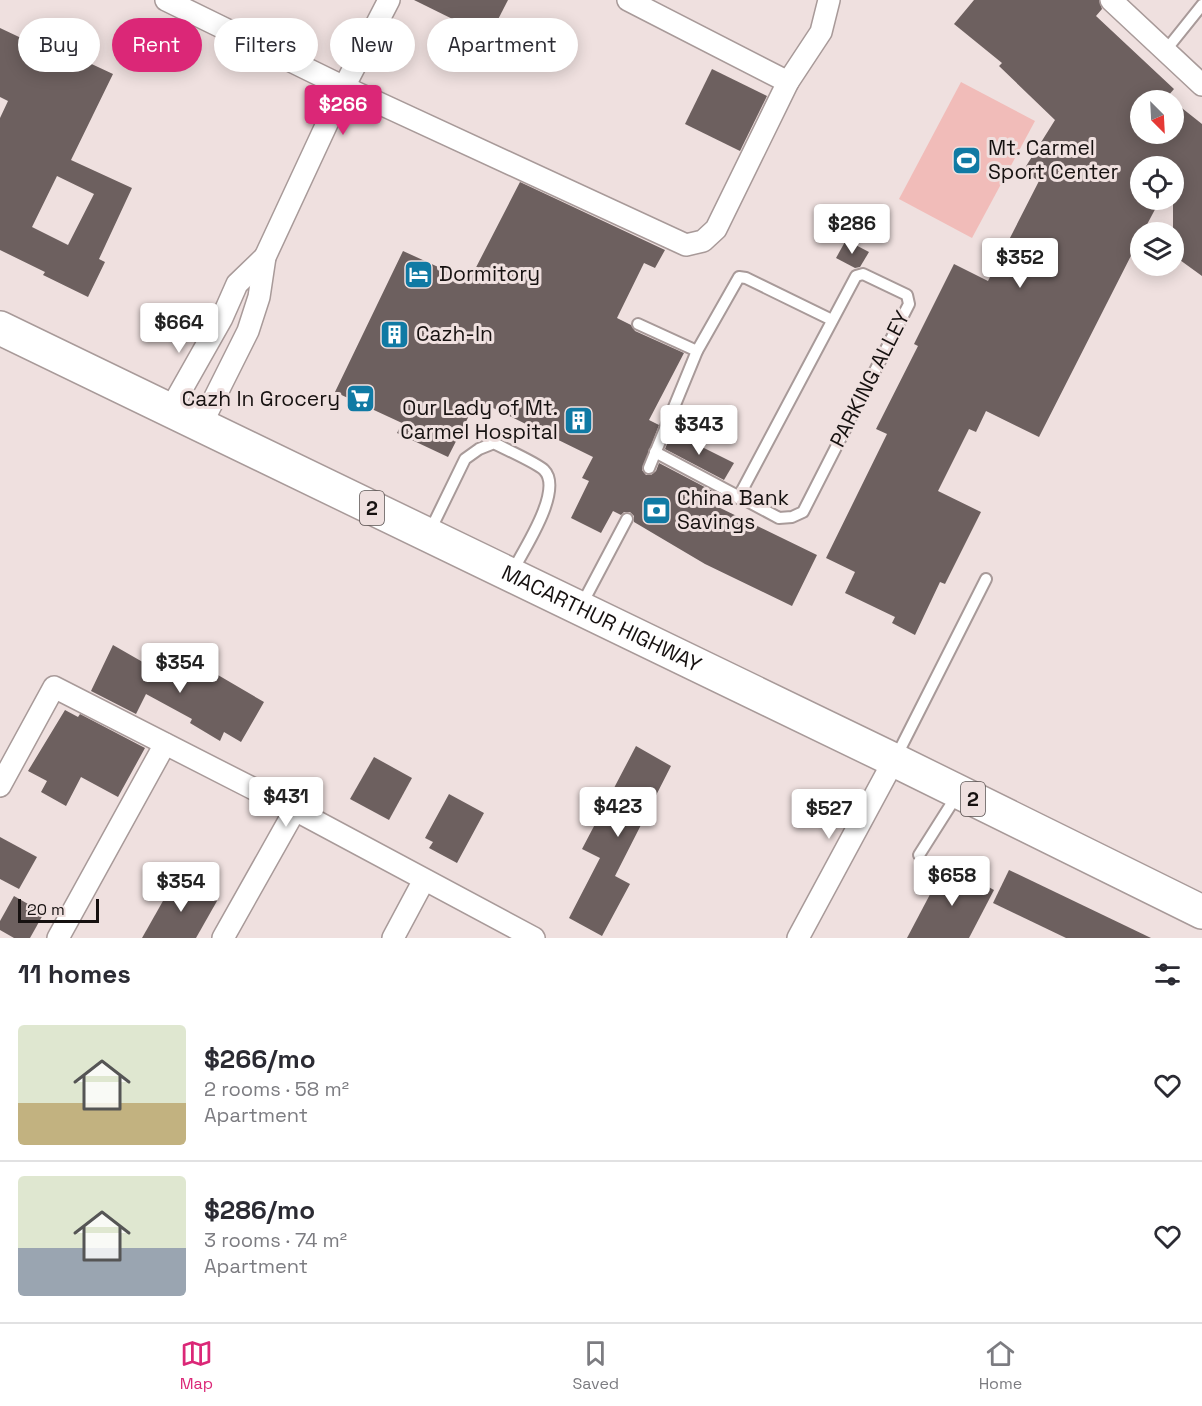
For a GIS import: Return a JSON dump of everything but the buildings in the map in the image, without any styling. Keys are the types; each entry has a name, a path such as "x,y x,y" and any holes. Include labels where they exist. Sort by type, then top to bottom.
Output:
{"highway":[{"name":"MACARTHUR HIGHWAY","path":"0,328 894,760 1202,912"}],"street":[{"path":"166,0 344,87 686,245 703,241 716,229 788,82 821,32 829,0"},
{"path":"201,425 248,331 259,297 265,257 344,87 389,0"},
{"path":"628,0 788,82"},
{"path":"1111,0 1202,85"},
{"path":"170,410 222,318 237,284 265,257"},
{"path":"222,318 248,331"},
{"path":"0,786 54,687 295,810 534,938"},
{"path":"58,938 165,744"},
{"path":"798,938 894,760"},
{"path":"223,938 295,810"},
{"path":"393,938 424,880"}],"lane":[{"path":"1166,50 1202,5"},
{"name":"PARKING ALLEY","path":"655,452 738,498 779,518 792,517 803,512 909,304 907,295 863,274 856,276 738,498"},
{"path":"649,468 697,351 739,277 746,278 832,320"},
{"path":"638,324 697,351"},
{"path":"428,535 465,459 479,448 494,443 544,470 550,481 549,499 511,574"},
{"path":"580,610 627,519"},
{"path":"894,760 986,579"},
{"path":"919,855 959,792"}],"shaded area":[{"name":"Mt. Carmel Sport Center","path":"961,82 1035,121 972,238 899,199"}],"place":[{"name":"Mt. Carmel Sport Center","path":"967,160"},
{"name":"Dormitory","path":"418,274"},
{"name":"Cazh-In","path":"395,334"},
{"name":"Cazh In Grocery","path":"361,399"},
{"name":"Our Lady of Mt. Carmel Hospital","path":"579,420"},
{"name":"China Bank Savings","path":"656,510"}]}
